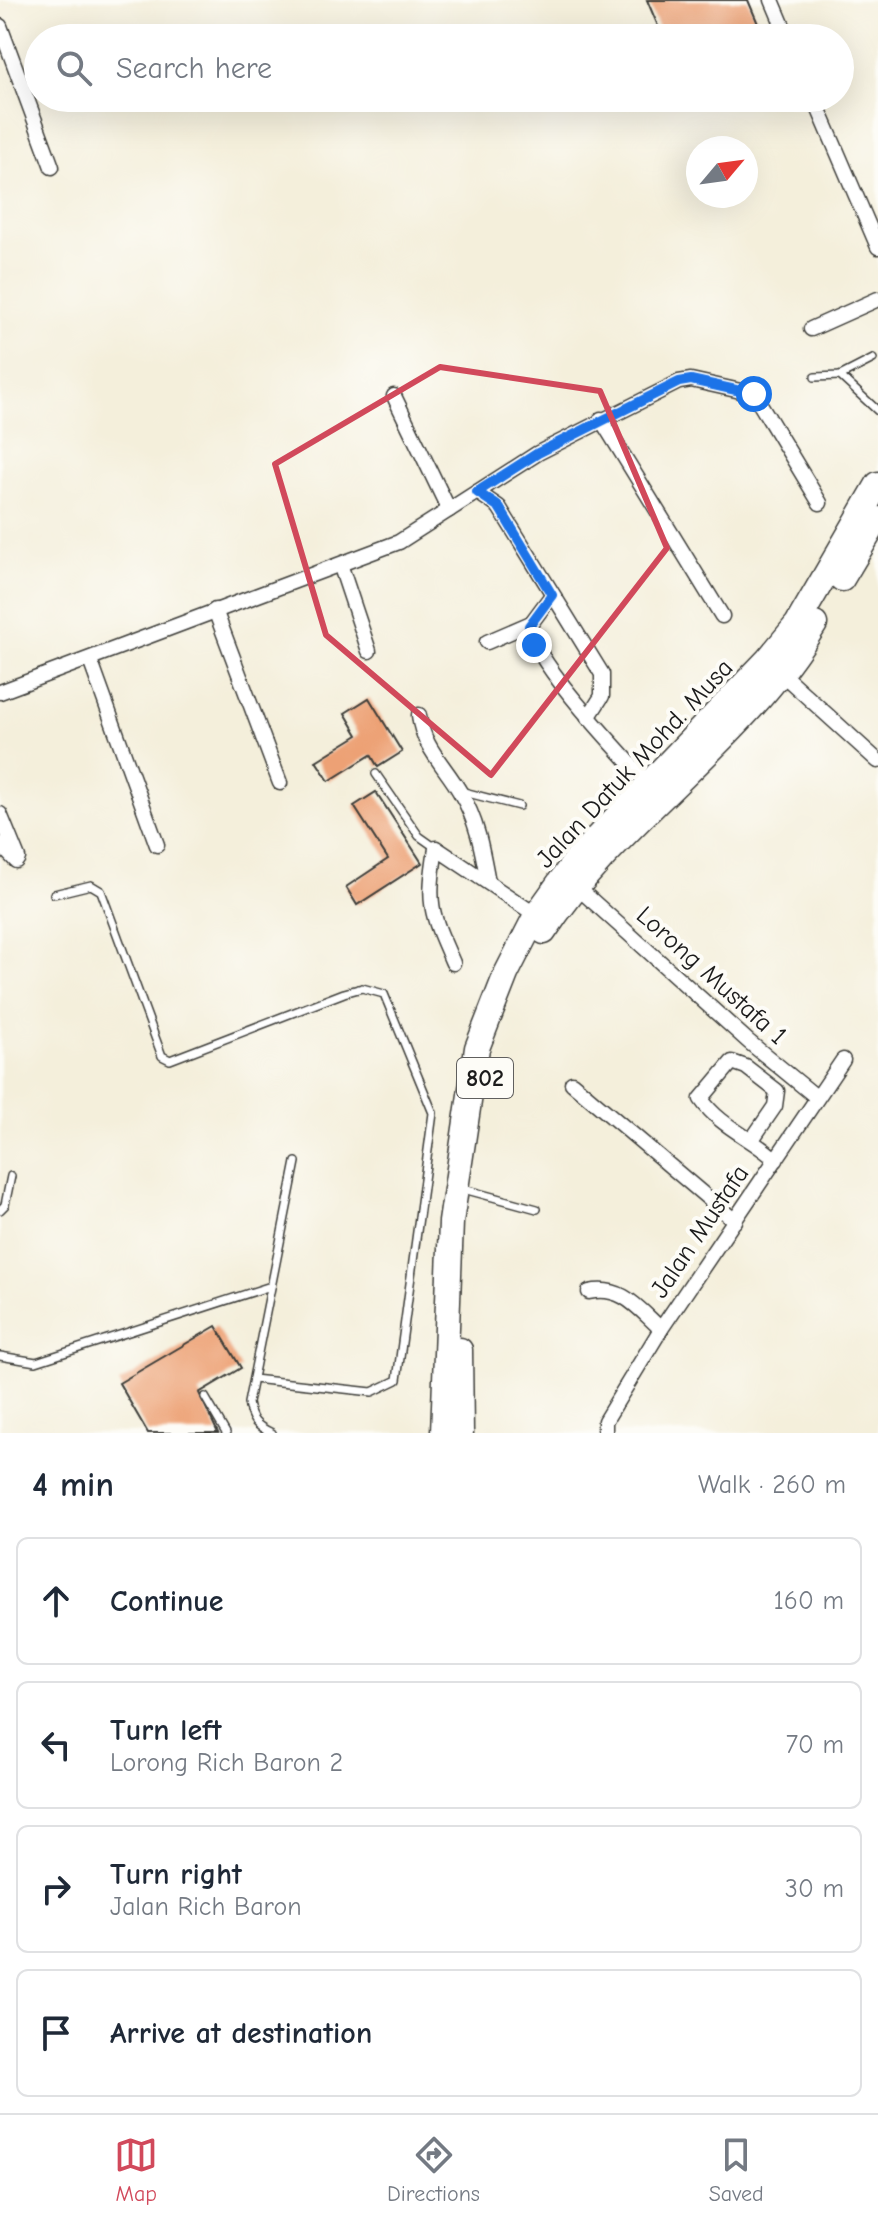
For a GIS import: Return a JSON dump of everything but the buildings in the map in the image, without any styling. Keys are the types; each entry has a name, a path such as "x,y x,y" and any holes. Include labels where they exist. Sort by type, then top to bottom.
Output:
{"highway":[{"name":"Jalan Datuk Mohd. Musa","path":"443,1433 451,1222 477,1048 506,974 536,915 576,859 768,659 797,624 878,484"},
{"name":"Jalan Datuk Mohd. Musa","path":"461,1433 459,1366 467,1190 490,1046 514,978 577,887 781,673 878,519"},
{"path":"648,783 656,787 675,785"}],"street":[{"path":"772,0 782,24"},
{"path":"0,26 24,91"},
{"path":"32,112 52,167"},
{"path":"820,112 878,247"},
{"path":"811,329 878,299"},
{"path":"0,692 215,610 341,567 399,542 538,453 679,382 691,380 754,394 820,503"},
{"path":"394,396 449,510"},
{"path":"601,419 722,616"},
{"path":"477,492 499,507 602,674 602,696 588,718"},
{"path":"341,567 369,651"},
{"path":"487,642 531,623 552,595"},
{"path":"215,610 280,783"},
{"path":"531,623 530,636 534,645 588,718 648,783"},
{"path":"90,660 157,845"},
{"path":"781,673 878,761"},
{"path":"419,715 420,731 460,791 478,827 488,882"},
{"path":"0,814 18,858 13,860 0,844"},
{"path":"453,963 431,913 430,886 436,848 536,915"},
{"name":"Lorong Mustafa 1","path":"577,887 749,1042 815,1096"},
{"path":"746,1067 749,1042"},
{"name":"Jalan Mustafa","path":"605,1433 605,1421 661,1329 776,1160 815,1096 843,1060"},
{"path":"753,1138 775,1106 778,1095 773,1086 736,1062 726,1066 701,1099 741,1136 753,1138 776,1160"},
{"path":"572,1083 735,1221"},
{"path":"589,1292 607,1289 622,1294 661,1329"}],"lane":[{"path":"815,377 840,376 873,359"},
{"path":"840,376 878,411"},
{"path":"376,774 419,836 436,848"},
{"path":"460,791 519,806"},
{"path":"54,894 91,885 101,891 162,1056 170,1060 344,993 372,988 384,994 427,1093 433,1113 397,1380 372,1392 253,1379"},
{"path":"272,1433 260,1428 250,1418 248,1403 296,1162"},
{"path":"0,1210 5,1205 11,1176"},
{"path":"467,1190 537,1209"},
{"path":"0,1356 36,1362 271,1286"},
{"path":"205,1397 226,1433"}],"highlighted area":[{"path":"440,367 600,391 667,548 491,775 326,635 275,464"}],"route":[{"path":"534,645 529,626 552,595 499,507 491,498 477,492 538,453 679,382 691,380 754,394"}]}
